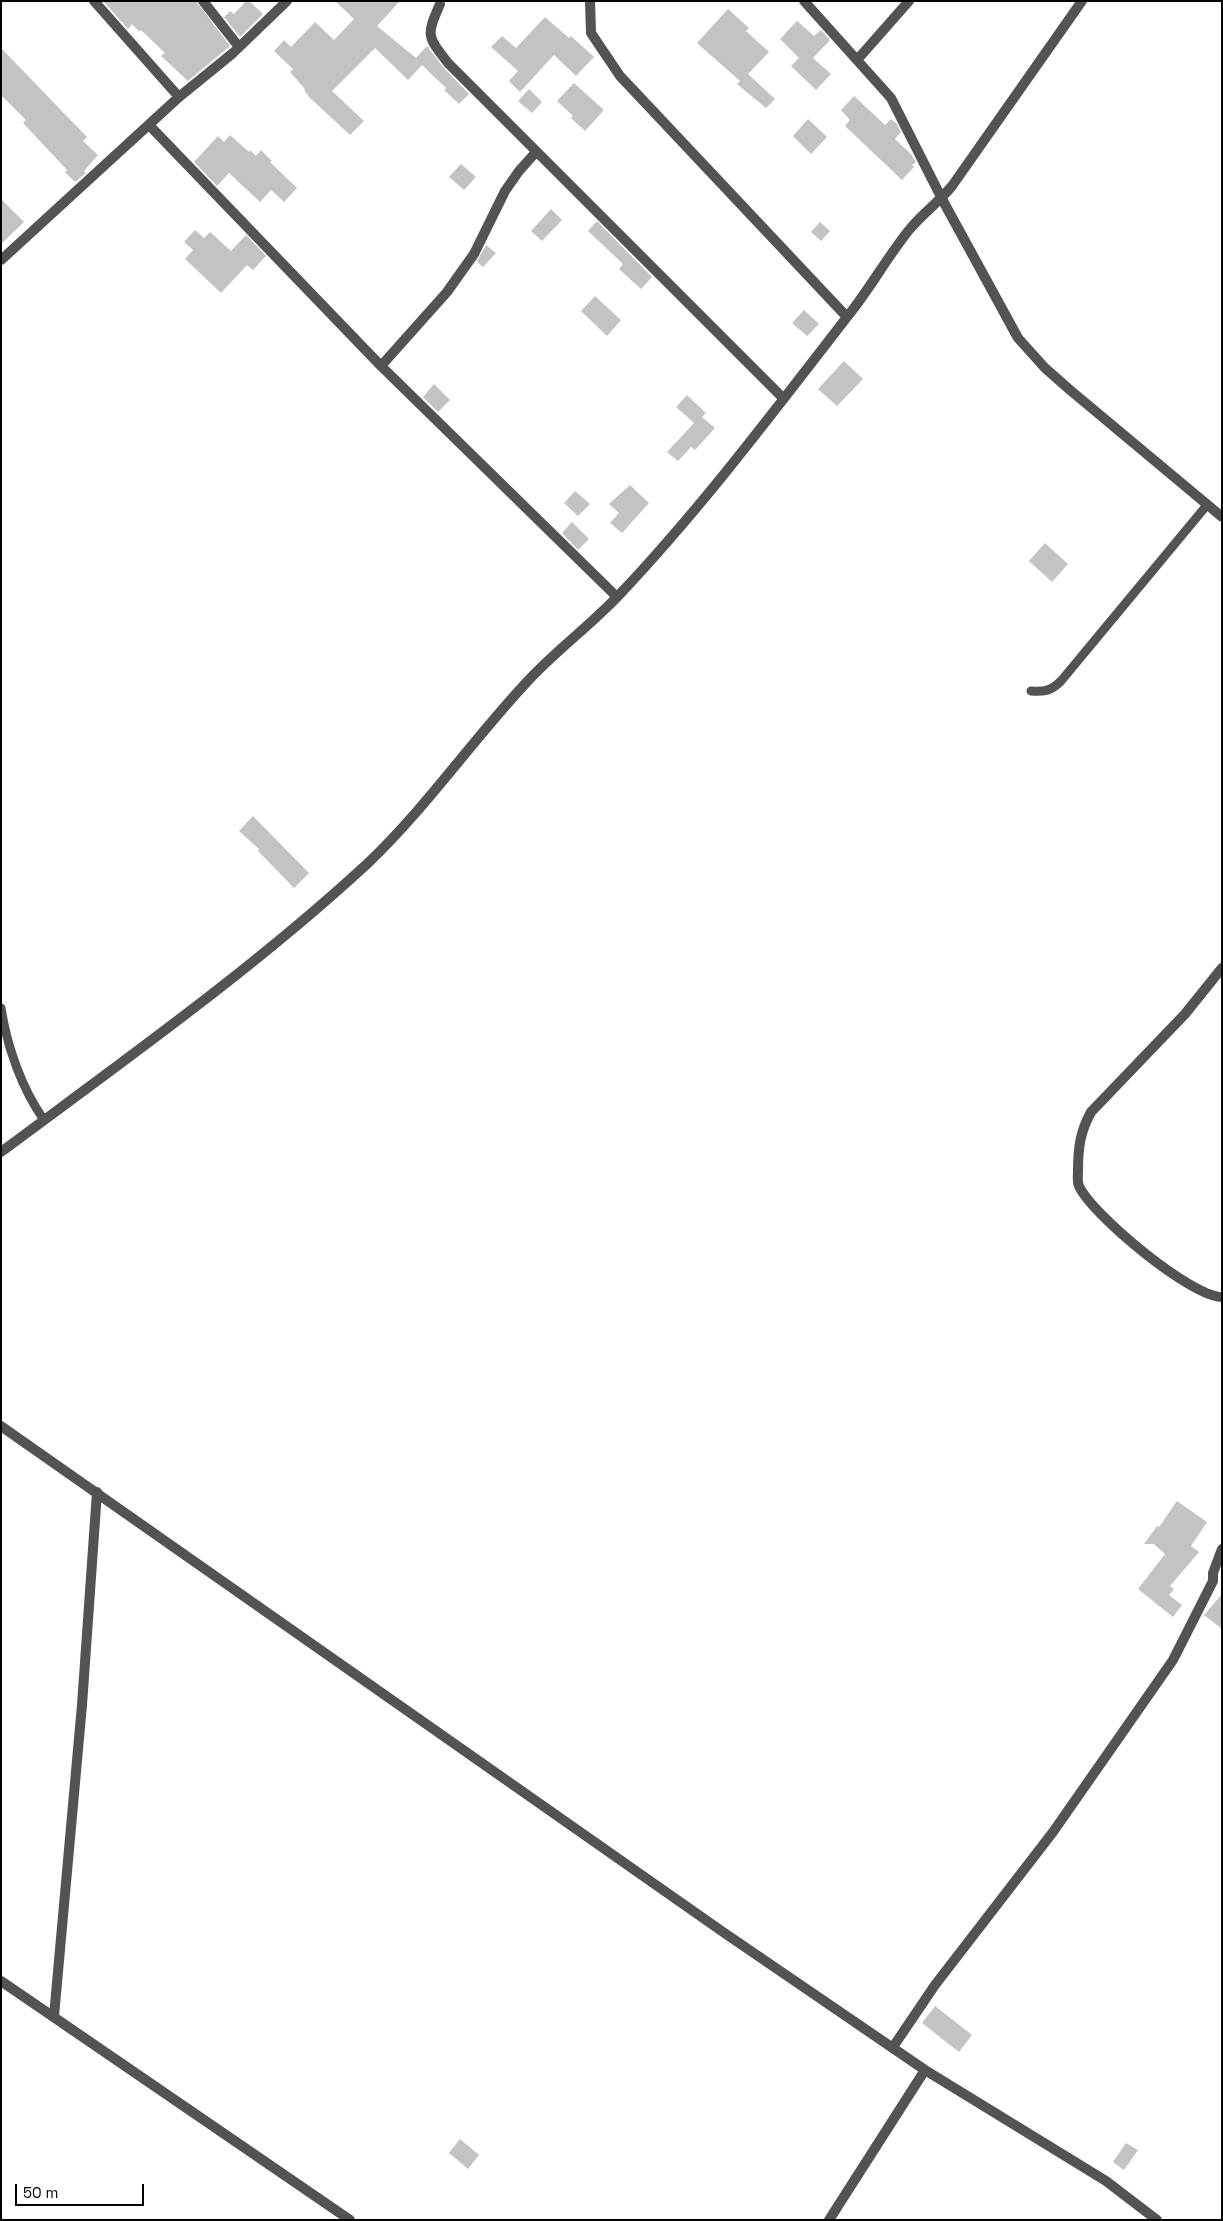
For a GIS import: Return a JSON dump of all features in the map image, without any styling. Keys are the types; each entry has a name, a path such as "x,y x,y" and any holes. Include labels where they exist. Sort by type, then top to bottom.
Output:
{"street":[{"path":"94,1 178,97"},
{"path":"203,1 239,47"},
{"path":"1,260 178,97 239,47 287,1"},
{"path":"590,1 591,33 620,76 846,317"},
{"path":"804,1 891,98 942,199 1018,338 1045,368 1070,390 1222,517"},
{"path":"857,60 909,1"},
{"path":"1,1152 193,1009 371,860 544,664 617,597 715,486 846,317 909,230 942,199 1082,1"},
{"path":"440,4 429,32 433,44 448,62 783,398"},
{"path":"149,125 381,366 617,597"},
{"path":"381,366 446,292 474,254 505,191 536,152"},
{"path":"1222,968 1185,1014 1091,1112 1081,1131 1078,1148 1078,1185 1099,1214 1142,1252 1210,1295 1222,1297"},
{"path":"1,1426 723,1932 925,2070 1106,2181 1157,2220"},
{"path":"54,2016 82,1705 97,1492"},
{"path":"893,2047 935,1986 1053,1832 1173,1660 1213,1581 1213,1573 1222,1550"},
{"path":"1,1981 348,2219"},
{"path":"829,2220 925,2070"}],"lane":[{"path":"1031,691 1044,692 1053,689 1061,681 1207,505"},
{"path":"1,1008 7,1034 26,1092 44,1120"}],"building":[{"path":"103,1 196,1 230,46 188,81 161,56 165,53 141,30 140,32 132,24 128,29"},
{"path":"246,1 249,1 263,14 240,37 224,17 230,11 234,14"},
{"path":"335,1 400,1 377,26 416,58 427,46 443,67 469,94 459,104 444,90 446,88 422,65 408,80 375,48 332,91 364,121 350,135 309,97 305,89 290,72 293,69 274,51 284,40 291,47 315,22 334,40 354,19"},
{"path":"728,9 749,28 746,31 769,52 748,74 775,99 766,108 737,84 740,81 697,43"},
{"path":"545,17 569,38 571,36 594,57 576,76 554,55 520,92 509,81 518,71 491,47 502,36 516,48"},
{"path":"797,21 814,36 821,30 830,40 813,58 831,74 816,90 791,66 799,58 780,39"},
{"path":"1,48 87,137 83,141 98,155 84,171 86,173 75,182 65,172 67,170 23,123 26,120 1,95"},
{"path":"574,83 604,110 585,131 557,101"},
{"path":"529,89 542,102 532,113 518,101"},
{"path":"854,96 885,125 891,119 896,123 901,132 895,139 911,154 916,162 902,180 845,126 850,120 841,110"},
{"path":"808,119 827,137 811,154 793,136"},
{"path":"230,135 256,156 261,150 272,161 270,162 297,188 284,202 271,190 260,202 229,173 217,186 194,162 218,136 224,142"},
{"path":"461,164 476,177 464,190 449,177"},
{"path":"1,199 24,222 1,244"},
{"path":"551,209 562,220 542,241 531,231"},
{"path":"597,221 652,277 641,289 619,269 623,264 588,231"},
{"path":"820,222 830,231 821,241 811,232"},
{"path":"195,230 204,238 210,232 231,251 246,235 266,256 253,270 247,265 221,293 185,259 193,250 184,242"},
{"path":"486,245 496,253 483,267 477,261"},
{"path":"595,296 621,320 607,336 581,311"},
{"path":"804,310 819,324 807,336 792,323"},
{"path":"844,361 863,379 837,406 818,389"},
{"path":"434,384 450,400 438,412 423,397"},
{"path":"687,395 706,413 702,417 715,428 695,450 691,447 678,461 667,452 694,423 676,407"},
{"path":"630,485 649,503 622,533 610,523 619,513 609,504"},
{"path":"575,491 590,504 578,516 564,503"},
{"path":"572,522 589,539 578,550 562,533"},
{"path":"1045,543 1068,564 1052,582 1029,561"},
{"path":"253,816 309,873 294,888 258,851 259,849 239,831"},
{"path":"1177,1501 1207,1522 1191,1546 1199,1552 1170,1586 1174,1589 1169,1595 1182,1605 1173,1617 1138,1589 1165,1554 1154,1544 1144,1544 1157,1526 1159,1527"},
{"path":"1222,1594 1222,1629 1204,1615"},
{"path":"935,2006 972,2035 959,2052 922,2023"},
{"path":"460,2139 479,2155 468,2169 449,2153"},
{"path":"1126,2143 1138,2150 1124,2170 1113,2162"}]}
